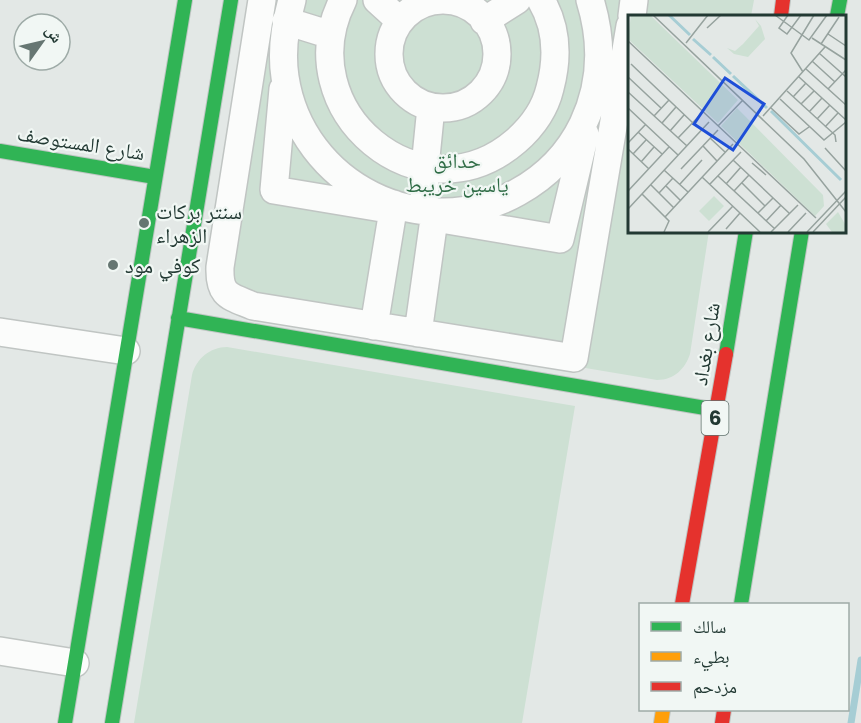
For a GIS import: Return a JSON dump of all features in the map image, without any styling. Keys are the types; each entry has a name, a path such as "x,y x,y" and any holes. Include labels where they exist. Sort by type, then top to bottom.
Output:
{"main road":[{"path":"65,723 98,554 126,351 184,0"},
{"path":"112,723 132,560 178,318 231,0"},
{"path":"781,15 783,0"},
{"path":"837,15 840,0"},
{"name":"شارع المستوصف","path":"0,151 155,177"},
{"name":"شارع بغداد","path":"682,603 746,232"},
{"path":"741,603 802,232"},
{"path":"178,318 717,410"}],"street":[{"path":"262,0 220,267 219,283 228,296 253,306 574,358 628,38"},
{"path":"343,0 336,14 329,57 332,79 339,100 350,120 381,150 401,161 425,167 445,168 467,166 488,159 508,148 525,133 538,116 548,96 556,52 553,30 541,0"},
{"path":"377,0 400,21"},
{"path":"445,0 470,8 484,21 494,38 497,51 494,71 485,88 464,104 452,108 431,107 415,100 405,92 392,70 390,45 400,21 409,12 432,1 445,0"},
{"path":"484,21 517,0"},
{"path":"431,213 476,209 506,199 533,184 557,163 576,138 590,110 598,80 600,50 596,20 590,0"},
{"path":"331,35 289,10 283,48 284,76 274,190 431,213 560,239 598,80 606,0"},
{"path":"632,15 634,0"},
{"path":"554,68 598,80"},
{"path":"284,76 291,104 303,130 319,154 339,175 393,207"},
{"path":"418,333 431,213 425,167 431,107"},
{"path":"374,326 393,207"},
{"path":"0,332 126,351"},
{"path":"0,651 75,663"}],"green space":[{"name":"حدائق ياسين خريبط","path":"254,0 754,0 751,15 628,15 628,232 709,232 690,354 682,369 674,376 657,380 239,310 209,283"},
{"path":"227,347 575,406 522,723 134,723 192,375 200,359 205,355 215,349"}],"waterway":[{"path":"851,723 861,660"}],"traffic: fast":[{"path":"65,723 185,0"},
{"path":"112,723 231,0"},
{"path":"837,15 840,0"},
{"path":"0,151 155,177"},
{"path":"726,354 746,232"},
{"path":"741,603 802,232"},
{"path":"178,318 717,410"}],"traffic: slow":[{"path":"661,723 663,711"}],"traffic: jam":[{"path":"781,15 783,0"},
{"path":"682,603 726,354"},
{"path":"722,723 724,711"}],"place":[{"name":"سنتر بركات الزهراء","path":"144,223"},
{"name":"كوفي مود","path":"113,265"}]}
